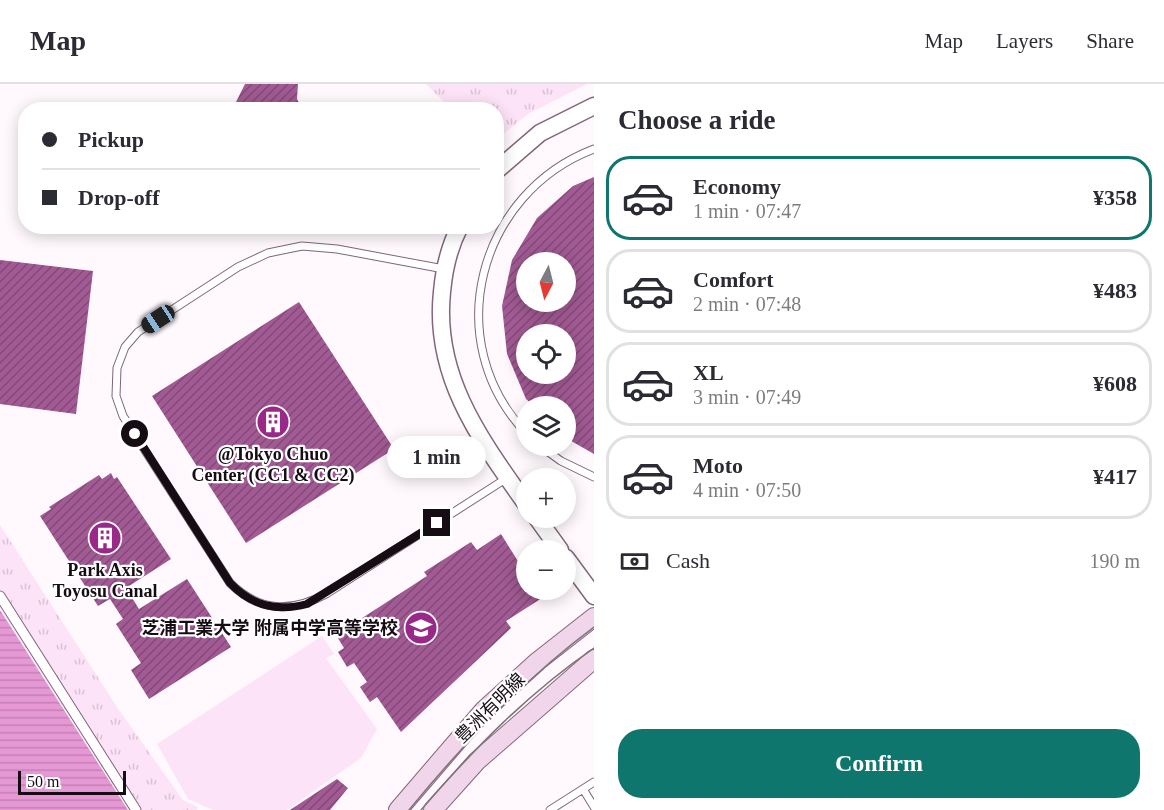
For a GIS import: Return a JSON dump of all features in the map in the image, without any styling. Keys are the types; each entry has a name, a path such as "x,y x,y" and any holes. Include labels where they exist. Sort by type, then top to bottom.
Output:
{"main road":[{"name":"豊洲有明線","path":"398,810 483,711 538,661 594,617"},
{"name":"豊洲有明線","path":"433,810 477,761 594,659"}],"street":[{"path":"504,164 540,133 594,106"},
{"path":"457,234 444,269 440,315 447,366 456,394 477,432 516,490"},
{"path":"576,572 594,596"},
{"path":"0,596 136,810"}],"lane":[{"path":"504,224 521,198 552,171 594,148"},
{"path":"498,234 484,272 479,316 484,356 502,399 516,419"},
{"path":"444,269 337,249 302,246 268,253 238,267 138,332 119,358 115,379 116,396 123,416 230,583 250,600 272,607 296,607 317,599 508,478"},
{"path":"554,456 594,477"},
{"path":"550,810 594,782"},
{"path":"583,789 594,807"}],"green space":[{"path":"426,84 587,84 528,114 504,133 504,102 444,102"},
{"path":"0,525 119,710 183,800 198,807 197,810 129,810 0,608"},
{"path":"322,636 334,654 326,658 377,729 361,758 287,810 213,810 188,799 157,744"}],"shaded area":[{"path":"0,610 128,810 0,810"}],"building":[{"path":"245,84 298,84 299,102 236,102"},
{"path":"594,177 594,454 576,444 576,396 525,396 520,384 576,384 576,324 516,324 516,375 507,354 502,306 512,260 516,253 516,312 576,312 576,252 517,252 537,218 573,186"},
{"path":"0,260 93,271 76,414 0,404"},
{"name":"@Tokyo Chuo Center (CC1 & CC2)","path":"299,302 394,449 246,543 152,396"},
{"path":"111,473 114,479 117,477 171,559 126,588 139,609 187,579 231,647 149,699 131,670 141,663 116,624 123,619 110,599 98,606 40,516 51,509 49,507 99,475 102,479"},
{"name":"芝浦工業大学 附属中学高等学校","path":"501,534 516,558 516,600 539,600 506,621 511,628 401,732 377,697 370,702 360,687 367,682 354,663 347,667 338,652 344,648 336,635 427,576 424,572 471,542 477,550"},
{"path":"337,779 348,788 330,810 290,810"}],"tram line":[{"path":"409,810 451,760 519,690 594,627"},
{"path":"421,810 502,723 546,684 594,648"}],"place":[{"name":"@Tokyo Chuo Center (CC1 & CC2)","path":"273,422"},
{"name":"Park Axis Toyosu Canal","path":"105,538"},
{"name":"芝浦工業大学 附属中学高等学校","path":"421,628"}],"route":[{"path":"135,434 230,583 240,593 259,604 284,608 307,604 437,523"}]}
